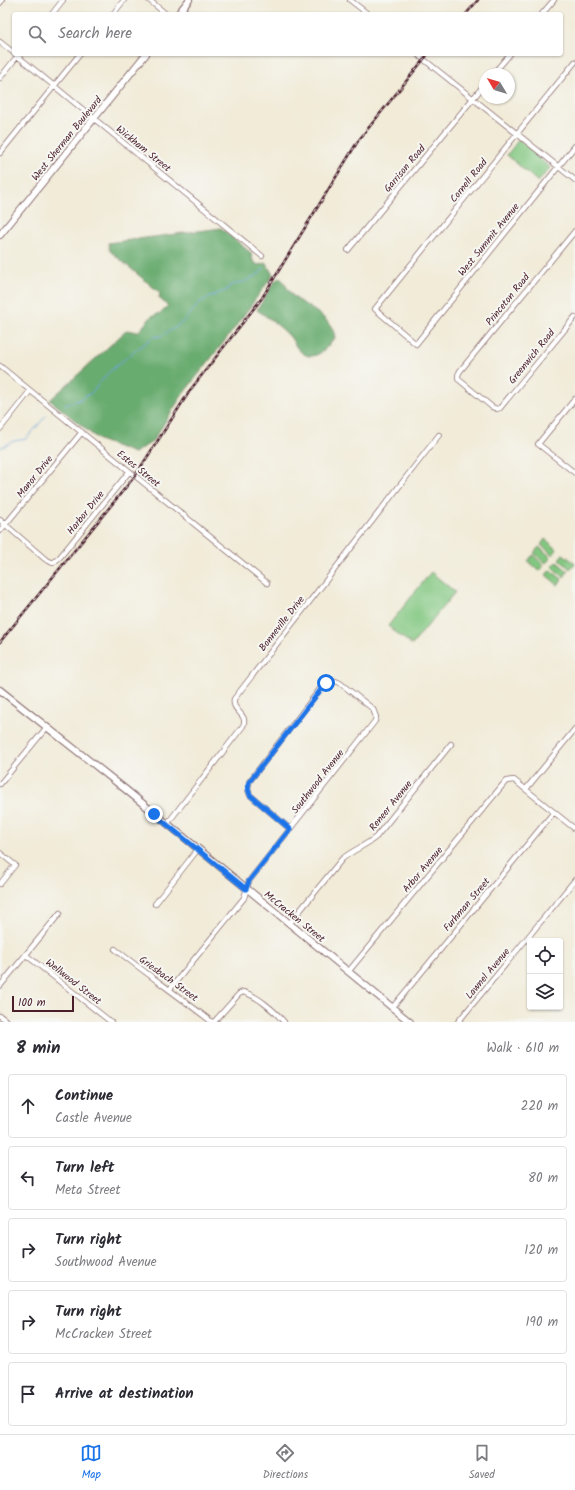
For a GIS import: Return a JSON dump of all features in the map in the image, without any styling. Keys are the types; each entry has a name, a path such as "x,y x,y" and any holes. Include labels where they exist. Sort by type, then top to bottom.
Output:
{"street":[{"path":"54,12 63,0"},
{"path":"115,12 124,0"},
{"path":"149,0 164,12"},
{"path":"180,12 189,0"},
{"path":"350,0 365,12"},
{"path":"544,12 554,0"},
{"name":"Wickham Street","path":"0,42 12,50"},
{"path":"0,78 16,56"},
{"name":"Wickham Street","path":"19,56 262,256"},
{"path":"0,153 78,56"},
{"name":"West Sherman Boulevard","path":"0,234 144,56"},
{"path":"420,56 575,180"},
{"path":"498,68 508,56"},
{"name":"Cornell Road","path":"416,344 375,309 575,62"},
{"name":"Garrison Road","path":"348,250 479,92"},
{"name":"West Summit Avenue","path":"416,344 575,146"},
{"name":"Princeton Road","path":"502,407 499,409 494,408 459,380 458,375 575,231"},
{"name":"Greenwich Road","path":"502,407 575,317"},
{"name":"Estes Street","path":"0,366 267,583"},
{"path":"0,429 30,391"},
{"path":"575,399 538,444 575,473"},
{"name":"Manor Drive","path":"0,531 82,432"},
{"name":"Bonneville Drive","path":"167,824 243,726 245,722 244,718 234,707 234,699 440,435"},
{"name":"Harbor Drive","path":"6,524 45,559 53,563 60,557 130,472"},
{"path":"0,520 6,524"},
{"name":"Southwood Avenue","path":"170,989 244,898 249,881 290,829 375,721 376,717 373,709 340,683 332,680 326,683 249,782 248,789 250,795 290,829"},
{"name":"McCracken Street","path":"0,690 410,1022"},
{"path":"0,784 47,727"},
{"path":"575,729 526,789 575,829"},
{"name":"Reneer Avenue","path":"289,924 342,859 349,853 366,845 376,837 451,744"},
{"name":"Arbor Avenue","path":"348,972 502,785 514,780 526,789"},
{"name":"Furhman Street","path":"392,1008 554,812"},
{"path":"155,904 198,849"},
{"path":"0,853 15,865 0,884"},
{"name":"Lawnel Avenue","path":"458,1022 575,880"},
{"path":"0,986 60,913"},
{"name":"Griesbach Street","path":"115,949 158,983 170,989 213,1022"},
{"name":"Wellwood Street","path":"26,955 111,1022"},
{"path":"213,1022 239,994 243,992 251,994 280,1017 284,1022"},
{"path":"0,1016 8,1022"}],"green space":[{"path":"519,139 550,168 538,182 507,155"},
{"path":"221,228 251,253 253,261 258,265 266,263 273,275 231,333 183,394 152,442 134,453 99,440 50,400 127,330 138,332 152,316 161,313 168,306 159,298 160,293 110,251 108,243"},
{"path":"280,277 292,295 324,318 333,330 335,338 323,351 318,354 308,356 303,353 297,348 291,338 284,331 257,310 274,282"},
{"path":"545,539 557,549 553,555 541,545"},
{"path":"539,547 551,557 546,563 534,553"},
{"path":"563,554 575,563 570,569 559,559"},
{"path":"533,555 544,565 540,571 528,561"},
{"path":"557,562 568,571 564,577 552,567"},
{"path":"550,570 562,579 558,585 546,575"},
{"path":"431,572 455,592 412,645 388,626"}],"waterway":[{"path":"65,405 79,400 91,393 109,372 153,337 161,336 176,327 185,320 201,301 227,290 229,286 246,281 260,273 264,268"},
{"path":"0,448 14,441 26,439 46,416"}],"railway":[{"path":"468,12 478,0"},
{"path":"0,642 135,476 191,389 262,298 358,141 426,56"}],"route":[{"path":"154,814 246,889 249,881 290,829 250,795 248,789 249,782 326,683"}]}
